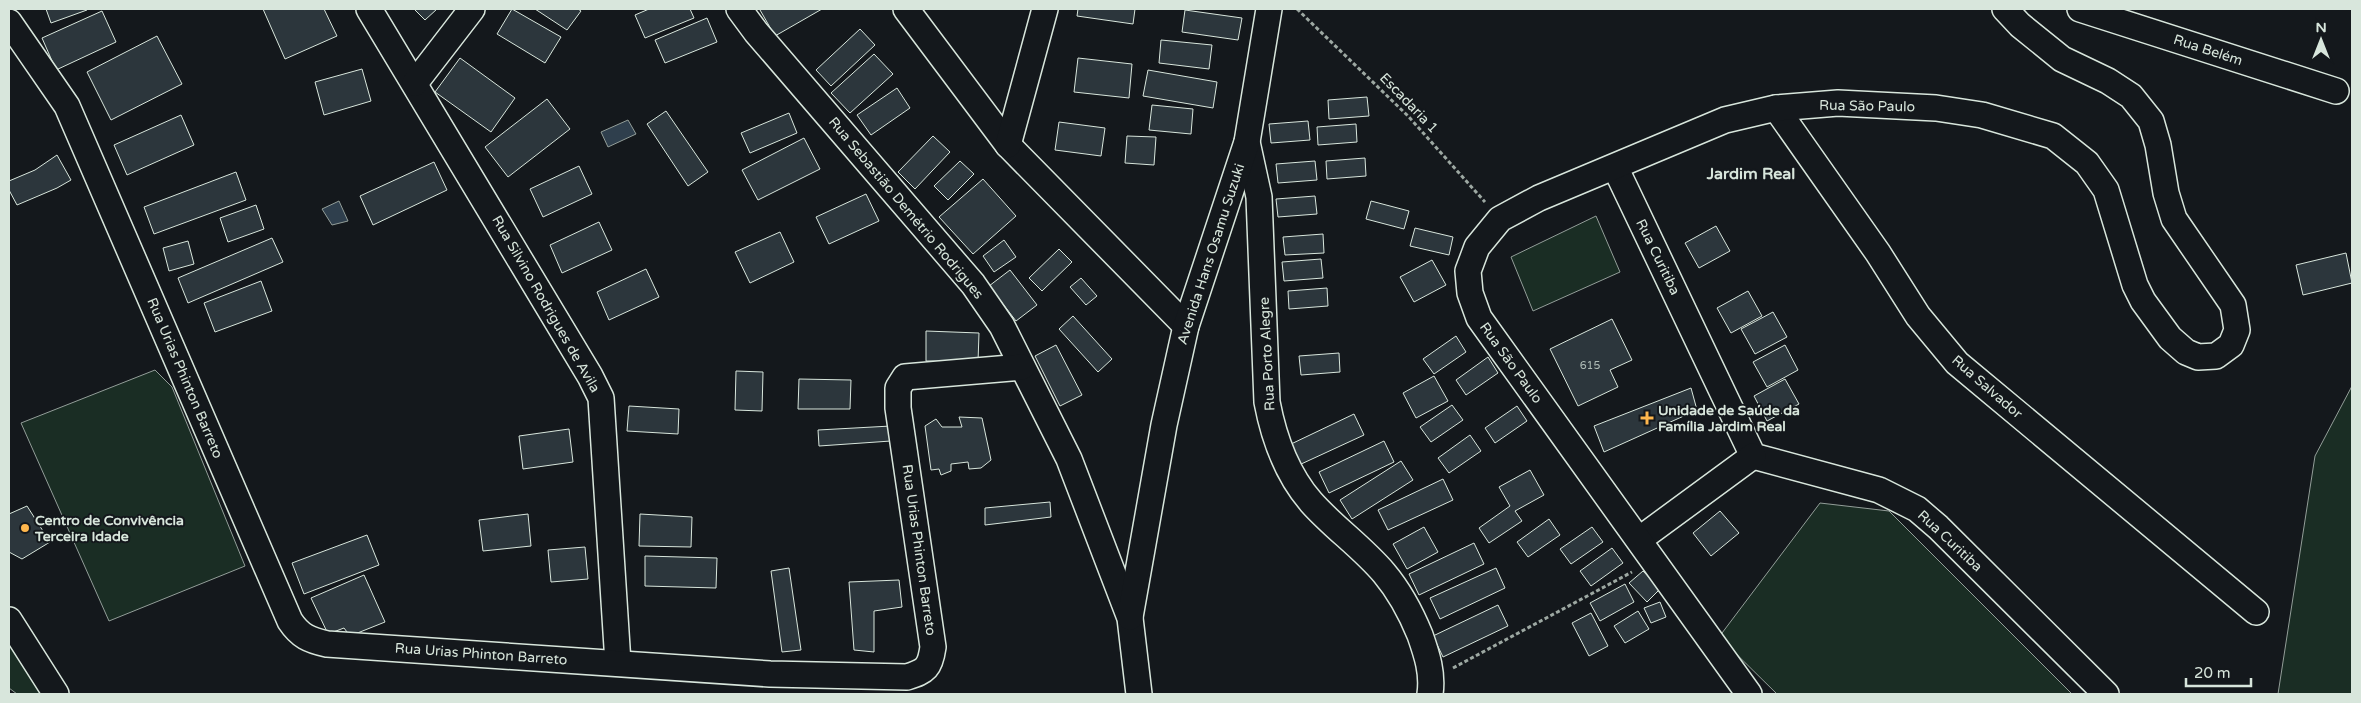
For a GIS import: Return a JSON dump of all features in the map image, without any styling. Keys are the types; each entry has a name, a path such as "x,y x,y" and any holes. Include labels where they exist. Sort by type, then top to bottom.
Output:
{"street":[{"name":"Rua Silvino Rodrigues de Avila","path":"369,9 590,376 601,398 618,663"},
{"path":"414,83 472,9"},
{"name":"Rua Sebastião Demétrio Rodrigues","path":"739,9 756,32 974,284 1002,326 1069,459 1130,618"},
{"path":"906,9 1008,145 1186,326"},
{"path":"1008,145 1045,9"},
{"name":"Avenida Hans Osamu Suzuki","path":"1130,618 1164,425 1186,326 1247,142 1269,9"},
{"name":"Rua São Paulo","path":"1749,694 1640,539 1479,318 1470,294 1468,271 1477,247 1500,219 1540,198 1725,120 1776,108 1838,103 1936,108 1982,115 2053,136 2087,163 2106,190 2135,286 2147,307 2170,338 2186,352 2198,357 2216,356 2231,344 2237,330 2233,305 2174,219 2166,194 2158,145 2151,121 2131,96 2108,81 2062,59 2026,31 2005,9"},
{"name":"Rua Belém","path":"2080,9 2336,91"},
{"name":"Rua Urias Phinton Barreto","path":"9,22 67,106 290,621 298,634 311,640 327,644 770,674 907,677 923,672 931,661 933,647 898,408 898,388 905,377 1022,367"},
{"name":"Rua Salvador","path":"1776,108 1878,252 1918,316 1957,363 2256,612"},
{"name":"Rua Porto Alegre","path":"1247,142 1259,197 1267,402 1273,435 1286,465 1310,501 1383,572 1400,595 1424,647 1430,666 1430,687"},
{"name":"Rua Curitiba","path":"1615,167 1753,456 1880,490 1917,509 1938,527 2106,694"},
{"path":"1640,539 1753,456"},
{"path":"1130,618 1139,694"},
{"path":"9,620 56,694"}],"path":[{"name":"Escadaria 1","path":"1297,9 1408,116 1500,219"},
{"path":"1430,687 1654,560"}],"green space":[{"path":"1596,216 1620,272 1533,311 1511,257"},
{"path":"155,370 172,387 245,566 109,621 21,423"},
{"path":"2352,386 2352,694 2278,694 2315,456"},
{"path":"1820,503 1889,511 2072,694 1777,694 1719,637"},
{"path":"9,641 41,694 17,694 9,688"}],"water":[{"path":"628,120 636,134 608,147 601,132"},
{"path":"339,201 348,221 332,225 322,209"}],"building":[{"path":"46,9 86,9 87,10 51,23"},
{"path":"263,9 324,9 337,36 285,59"},
{"path":"414,9 437,9 425,20"},
{"path":"512,9 561,37 545,63 497,34"},
{"path":"535,9 578,9 581,11 567,30"},
{"path":"649,9 690,9 694,18 645,38 635,15"},
{"path":"822,9 775,36 760,10"},
{"path":"1078,9 1135,9 1133,24 1077,16"},
{"path":"1185,10 1242,18 1238,40 1182,32"},
{"path":"102,11 116,42 56,70 42,38"},
{"path":"707,18 717,42 665,63 655,40"},
{"path":"860,29 875,45 831,86 816,70"},
{"path":"157,36 182,84 111,120 87,72"},
{"path":"1161,40 1212,45 1209,69 1159,63"},
{"path":"874,54 893,74 850,113 831,93"},
{"path":"460,58 515,98 491,132 435,92"},
{"path":"1078,58 1132,64 1129,98 1074,92"},
{"path":"362,69 371,101 324,115 315,82"},
{"path":"1148,70 1217,82 1213,108 1143,96"},
{"path":"897,88 910,108 871,135 857,115"},
{"path":"1367,97 1369,116 1329,119 1328,100"},
{"path":"547,99 570,129 508,177 485,147"},
{"path":"1152,105 1193,109 1191,134 1149,130"},
{"path":"666,111 708,172 688,186 647,124"},
{"path":"789,113 797,133 750,153 741,133"},
{"path":"181,115 194,145 127,175 114,145"},
{"path":"1308,121 1310,140 1271,143 1269,124"},
{"path":"1059,122 1105,128 1101,156 1055,150"},
{"path":"1356,124 1357,142 1318,145 1317,127"},
{"path":"933,136 950,152 915,189 898,172"},
{"path":"1127,136 1156,137 1154,165 1125,163"},
{"path":"804,138 820,169 758,200 742,170"},
{"path":"57,155 71,180 17,205 9,190 9,181 35,170"},
{"path":"1365,158 1366,176 1327,179 1326,161"},
{"path":"960,161 974,174 948,200 934,186"},
{"path":"1315,161 1317,180 1278,183 1276,164"},
{"path":"434,162 447,190 373,225 360,196"},
{"path":"579,166 592,194 543,217 530,189"},
{"path":"236,172 246,200 154,234 144,207"},
{"path":"983,179 1016,216 973,254 939,217"},
{"path":"866,194 879,221 829,244 816,217"},
{"path":"1315,196 1317,214 1278,217 1276,199"},
{"path":"1371,201 1409,211 1404,229 1366,219"},
{"path":"256,205 264,229 228,242 220,218"},
{"path":"599,222 612,250 562,273 550,245"},
{"path":"1716,226 1730,251 1699,268 1685,243"},
{"path":"1415,228 1453,237 1449,255 1410,246"},
{"path":"780,232 794,262 750,283 735,252"},
{"path":"1323,234 1324,253 1285,255 1283,237"},
{"path":"272,238 283,262 188,303 178,278"},
{"path":"1004,240 1016,257 994,272 983,256"},
{"path":"188,241 194,264 169,271 163,248"},
{"path":"1059,249 1072,262 1042,291 1029,278"},
{"path":"2346,253 2352,283 2303,295 2296,265"},
{"path":"1321,259 1323,278 1284,281 1282,262"},
{"path":"1432,260 1446,285 1414,302 1400,277"},
{"path":"646,269 659,297 609,320 597,292"},
{"path":"1010,270 1037,305 1016,321 989,286"},
{"path":"1081,278 1097,296 1086,305 1070,287"},
{"path":"261,281 272,311 215,332 204,303"},
{"path":"1327,288 1328,306 1289,309 1288,291"},
{"path":"1748,291 1762,316 1731,333 1717,308"},
{"path":"1773,312 1787,337 1755,354 1741,329"},
{"path":"1073,316 1112,359 1098,372 1059,329"},
{"path":"1612,319 1632,360 1610,370 1618,387 1578,406 1550,349"},
{"path":"926,331 979,333 978,362 926,361"},
{"path":"1456,336 1466,352 1434,374 1423,359"},
{"path":"1056,345 1082,395 1060,406 1035,356"},
{"path":"1785,345 1798,370 1767,387 1753,362"},
{"path":"1339,353 1340,372 1301,375 1299,356"},
{"path":"1488,357 1498,373 1466,395 1456,380"},
{"path":"736,371 763,372 762,411 735,410"},
{"path":"1434,376 1448,401 1416,418 1403,393"},
{"path":"799,379 851,380 850,409 798,409"},
{"path":"1785,379 1799,404 1767,421 1754,396"},
{"name":"Unidade de Saúde da Família Jardim Real","path":"1691,388 1697,410 1604,452 1594,426"},
{"path":"1452,405 1463,420 1431,442 1420,427"},
{"path":"629,406 679,409 678,434 627,431"},
{"path":"1517,406 1527,421 1495,443 1485,428"},
{"path":"1354,414 1364,435 1299,465 1289,445"},
{"path":"959,417 982,418 991,460 981,468 969,469 968,462 951,464 951,471 941,475 939,469 931,470 925,426 936,419 942,427 962,427"},
{"path":"891,426 891,441 819,446 818,430"},
{"path":"569,429 573,462 523,469 519,436"},
{"path":"1470,435 1481,451 1449,473 1438,458"},
{"path":"1384,441 1394,462 1329,493 1319,472"},
{"path":"1401,461 1413,480 1352,519 1340,500"},
{"path":"1530,470 1544,495 1515,511 1522,521 1489,543 1479,528 1510,506 1499,487"},
{"path":"1443,479 1453,500 1388,530 1378,510"},
{"path":"1050,502 1051,517 985,525 985,508"},
{"name":"Centro de Convivência Terceira Idade","path":"27,506 50,542 22,559 9,552 9,514"},
{"path":"1720,511 1739,533 1711,556 1693,533"},
{"path":"528,514 531,546 483,551 479,520"},
{"path":"640,514 692,517 691,547 639,546"},
{"path":"1549,519 1560,535 1528,557 1517,542"},
{"path":"1424,527 1438,552 1407,569 1393,544"},
{"path":"1592,527 1603,542 1571,564 1560,549"},
{"path":"367,535 379,565 304,594 292,563"},
{"path":"1474,543 1484,564 1419,595 1409,574"},
{"path":"585,547 588,579 551,582 548,550"},
{"path":"1612,548 1623,563 1591,586 1580,571"},
{"path":"645,556 717,558 716,588 645,586"},
{"path":"789,568 801,650 782,652 771,571"},
{"path":"1496,568 1505,588 1440,619 1430,598"},
{"path":"1643,571 1660,589 1647,602 1629,583"},
{"path":"364,575 385,622 350,636 344,628 328,634 311,598"},
{"path":"899,580 902,607 874,611 874,652 854,650 849,582"},
{"path":"1625,584 1634,602 1600,621 1590,603"},
{"path":"1660,602 1666,617 1651,623 1644,608"},
{"path":"1498,605 1508,626 1443,657 1433,636"},
{"path":"1638,611 1649,629 1625,643 1614,626"},
{"path":"1591,613 1608,646 1589,656 1572,623"}],"place":[{"name":"Unidade de Saúde da Família Jardim Real","path":"1647,418"},
{"name":"Centro de Convivência Terceira Idade","path":"25,528"}],"district":[{"name":"Jardim Real","path":"1751,174"}]}
